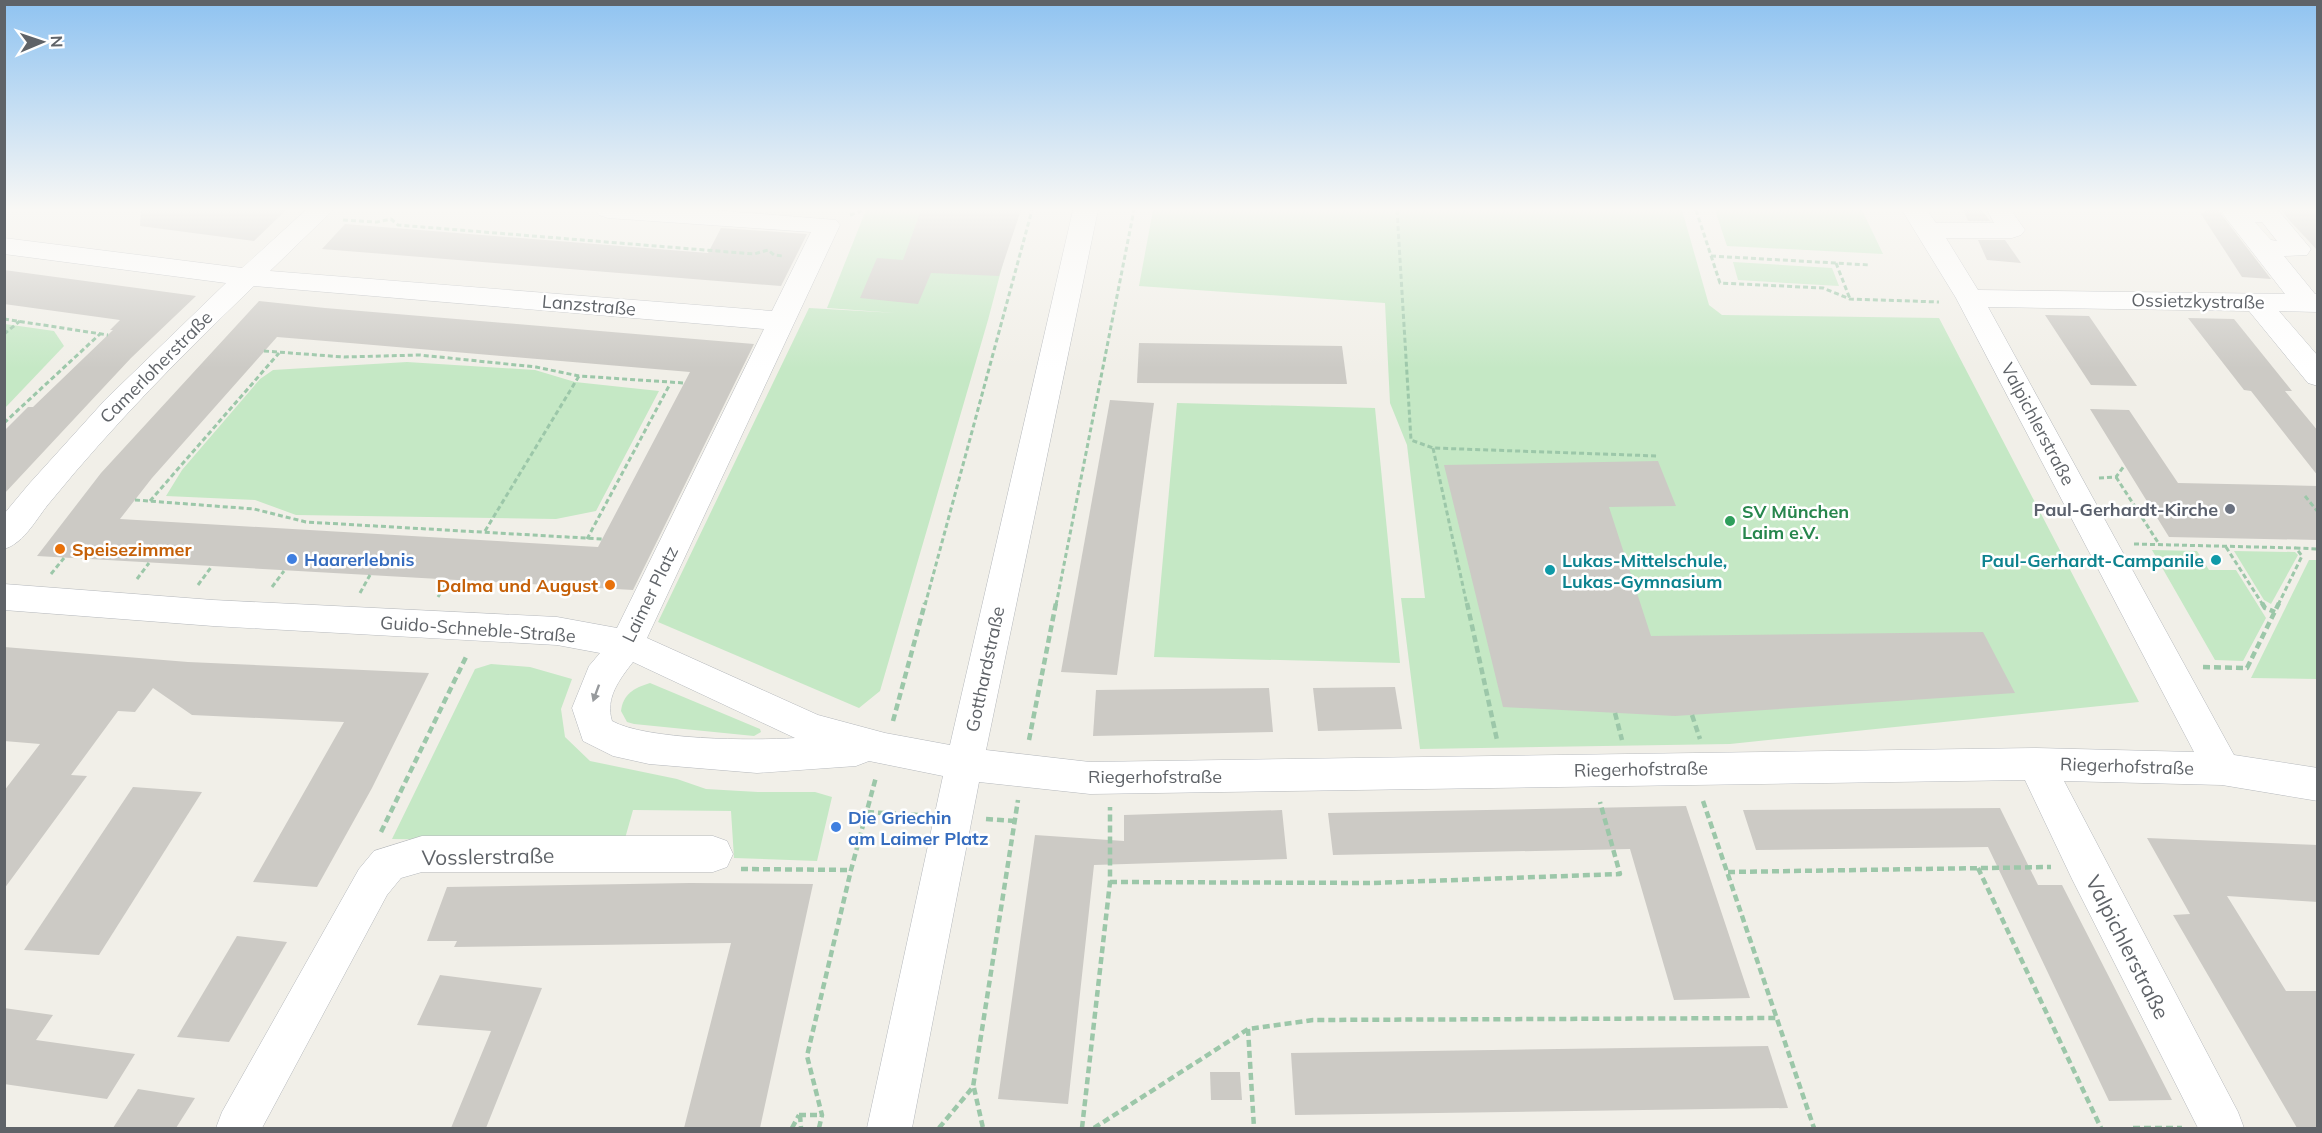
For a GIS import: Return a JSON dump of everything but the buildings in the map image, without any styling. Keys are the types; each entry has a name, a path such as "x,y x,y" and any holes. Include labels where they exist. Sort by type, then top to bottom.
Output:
{"street":[{"name":"Lanzstraße","path":"136,263 247,277 780,321"},
{"name":"Camerloherstraße","path":"4,537 41,490 113,409 262,263"},
{"name":"Laimer Platz","path":"808,263 627,644 602,676 591,708 596,730 613,740 648,748 756,757 885,749"},
{"name":"Gotthardstraße","path":"889,1128 964,764 1074,263"},
{"name":"Valpichlerstraße","path":"1948,263 1972,300 2222,769"},
{"path":"2276,263 2312,303"},
{"name":"Ossietzkystraße","path":"1972,300 2312,303"},
{"path":"2257,302 2318,376"},
{"name":"Guido-Schneble-Straße","path":"4,597 213,613 557,631 627,644 811,729 885,749 964,764"},
{"name":"Riegerhofstraße","path":"964,764 1090,778 2036,764 2222,769 2318,785"},
{"name":"Valpichlerstraße","path":"2036,764 2086,866 2222,1128"},
{"name":"Vosslerstraße","path":"388,864 422,854 713,854"},
{"path":"238,1128 373,882 388,864"}],"path":[{"path":"897,706 1018,263"},
{"path":"983,1128 974,1087 1023,770 1124,263"},
{"path":"1400,263 1411,440 1433,448 1658,456"},
{"path":"1714,263 1720,283 1823,288 1850,299 1972,300"},
{"path":"1850,299 1836,263 1870,265"},
{"path":"4,319 108,335"},
{"path":"4,334 20,321"},
{"path":"4,423 100,334"},
{"path":"264,351 344,357 420,355 537,367 579,376 670,384 684,383"},
{"path":"149,501 279,352"},
{"path":"485,531 579,376"},
{"path":"587,538 670,384"},
{"path":"1433,448 1504,771"},
{"path":"2116,477 2159,544 2318,549"},
{"path":"2306,496 2318,512"},
{"path":"135,500 254,509 306,522 602,539"},
{"path":"2226,546 2265,608 2275,612"},
{"path":"2167,666 2247,668 2302,556 2296,548"},
{"path":"388,864 378,840 480,628"},
{"path":"1692,769 1814,1128"},
{"path":"1110,882 1372,883 1620,874 1591,770"},
{"path":"1082,1128 1110,882 1110,777"},
{"path":"819,1128 822,1115 807,1056 851,870 870,801"},
{"path":"713,854 721,869 851,870"},
{"path":"1728,872 2086,866"},
{"path":"1978,868 2101,1128"},
{"path":"1094,1128 1248,1029 1313,1020 1777,1018"},
{"path":"1248,1029 1254,1128"},
{"path":"939,1128 974,1087"},
{"path":"800,1114 822,1115"},
{"path":"792,1128 800,1114"},
{"path":"800,1114 801,1128"},
{"path":"2133,1128 2222,1128"}],"green space":[{"path":"845,263 1003,263 880,691 859,708 658,622 809,308 896,313 827,308"},
{"name":"SV München Laim e.V.","path":"1143,263 1697,263 1709,305 1722,315 1939,318 2139,702 1730,744 1420,749 1401,598 1425,598 1407,445 1390,403 1385,303 1139,286"},
{"path":"1733,263 1832,268 1839,286 1738,280"},
{"path":"5,324 54,331 64,346 5,408"},
{"path":"407,362 535,370 575,382 659,391 596,511 556,519 296,515 255,500 166,496 182,470 260,379 273,370"},
{"path":"1177,403 1375,408 1400,663 1154,657"},
{"path":"2152,550 2197,551 2209,570 2236,570 2266,618 2243,661 2215,660"},
{"path":"2234,551 2295,552 2298,555 2271,604 2264,600"},
{"path":"2309,560 2317,560 2317,679 2251,678"},
{"path":"491,664 530,667 572,679 561,709 565,737 590,761 677,779 706,789 815,792 832,797 817,861 734,858 731,811 633,810 624,842 392,839 475,669"},
{"path":"650,683 760,729 761,732 754,736 627,722 621,711 624,700 634,690"}],"place":[{"name":"Paul-Gerhardt-Kirche","path":"2230,509"},
{"name":"SV München Laim e.V.","path":"1730,521"},
{"name":"Speisezimmer","path":"60,549"},
{"name":"Haarerlebnis","path":"292,559"},
{"name":"Paul-Gerhardt-Campanile","path":"2216,560"},
{"name":"Lukas-Mittelschule, Lukas-Gymnasium","path":"1550,570"},
{"name":"Dalma und August","path":"610,585"},
{"name":"Die Griechin am Laimer Platz","path":"836,827"}]}
